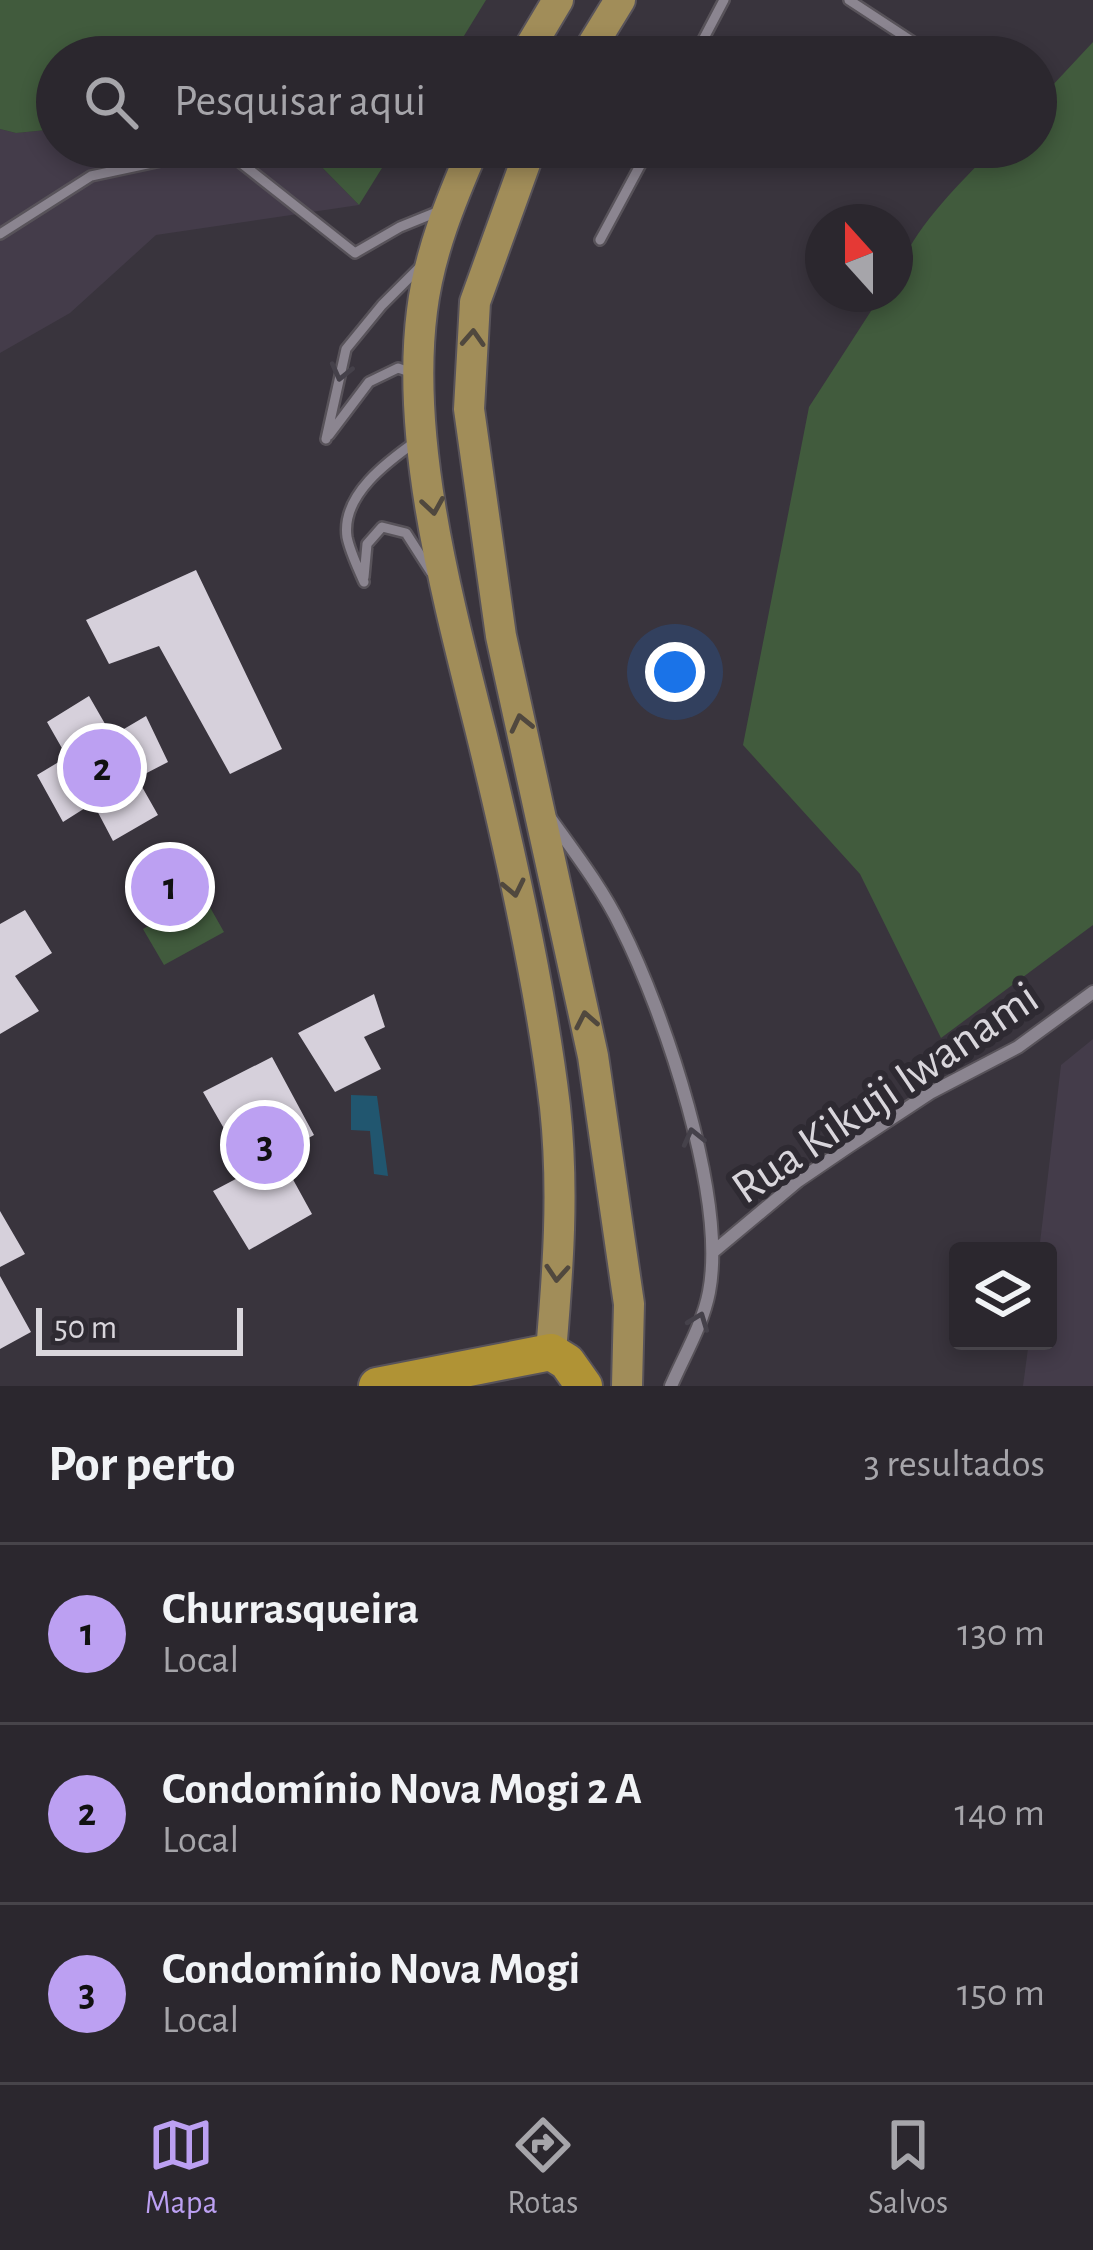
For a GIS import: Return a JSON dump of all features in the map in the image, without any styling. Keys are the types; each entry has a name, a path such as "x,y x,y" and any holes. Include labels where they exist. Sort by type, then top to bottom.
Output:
{"highway":[{"path":"377,1386 548,1369 567,1362 584,1386"}],"main road":[{"path":"537,36 558,0"},
{"path":"598,36 620,0"},
{"path":"465,168 434,254 422,312 422,437 449,602 529,960 555,1106 562,1210 548,1369"},
{"path":"523,168 475,302 469,409 501,636 592,1056 628,1304 627,1386"}],"street":[{"path":"540,804 620,923 648,985 703,1178 713,1252"},
{"name":"Rua Kikuji Iwanami","path":"671,1386 709,1295 713,1252 798,1181 930,1093 1018,1047 1093,992"}],"lane":[{"path":"705,36 724,0"},
{"path":"849,0 905,36"},
{"path":"0,234 91,176 128,168"},
{"path":"247,168 356,254 400,226 448,208"},
{"path":"600,240 639,168"},
{"path":"419,381 410,371 398,368 383,372 369,382 326,440 346,349 434,254"},
{"path":"422,437 387,461 369,481 352,506 346,525 348,542 364,582 367,544 373,533 382,527 406,533 449,602"}],"shaded area":[{"path":"0,129 36,131 36,168 323,168 359,205 156,235 70,313 0,353"},
{"path":"1093,1039 1093,1386 1023,1386 1028,1350 1057,1350 1057,1242 1040,1242 1061,1065"}],"green space":[{"path":"0,0 486,0 464,36 36,36 36,131 0,129"},
{"path":"1093,42 1093,925 941,1038 860,874 743,745 809,407 870,312 913,312 913,243 975,168 1057,168 1057,81"},
{"path":"323,168 382,168 359,205"},
{"path":"203,895 224,932 164,965 143,929"}],"water":[{"path":"351,1095 377,1096 388,1176 374,1174 370,1131 351,1130"}],"building":[{"path":"196,570 282,749 230,774 159,646 109,664 86,620"},
{"path":"89,696 112,736 146,716 168,762 137,778 158,815 113,841 93,803 63,822 37,775 67,757 47,722"},
{"path":"183,861 201,891 157,912 139,882"},
{"path":"25,910 52,953 15,976 39,1011 0,1034 0,924"},
{"path":"374,994 385,1027 364,1037 381,1069 335,1092 298,1033"},
{"path":"272,1057 314,1135 279,1154 312,1214 249,1250 213,1191 249,1172 203,1092"},
{"path":"0,1211 25,1254 0,1267"},
{"path":"0,1276 31,1332 0,1349"}],"place":[{"name":"Condomínio Nova Mogi 2 A","path":"102,768"},
{"name":"Churrasqueira","path":"170,887"},
{"name":"Condomínio Nova Mogi","path":"265,1145"}]}
